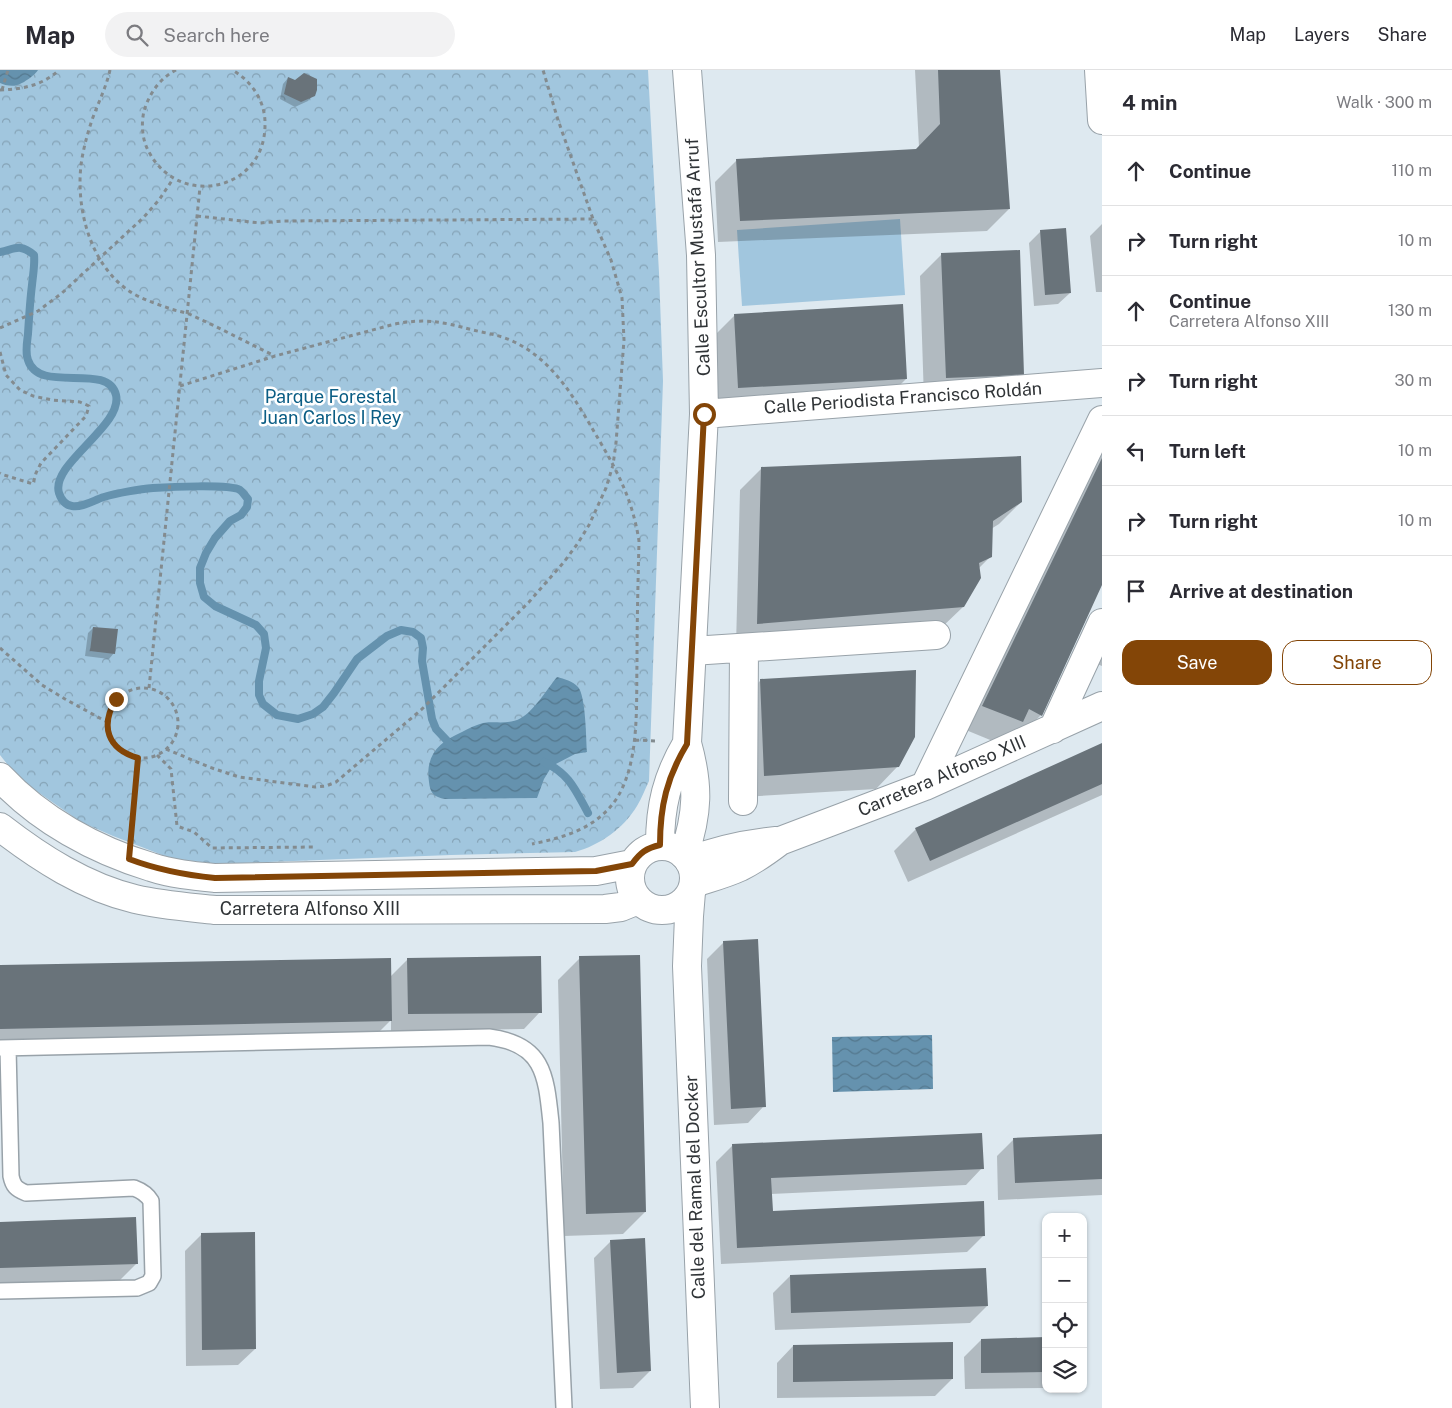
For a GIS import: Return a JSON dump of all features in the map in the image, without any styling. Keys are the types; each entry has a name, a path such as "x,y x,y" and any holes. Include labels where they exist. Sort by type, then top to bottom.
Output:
{"street":[{"name":"Calle Escultor Mustafá Arruf","path":"684,867 660,824 668,782 676,762 687,744 704,414 701,255 687,70"},
{"path":"1099,70 1102,120"},
{"name":"Calle Periodista Francisco Roldán","path":"704,414 1102,383"},
{"path":"925,786 1102,420"},
{"path":"1053,729 1102,623"},
{"path":"692,650 936,635"},
{"path":"743,801 744,648"},
{"name":"Carretera Alfonso XIII","path":"684,867 717,876 739,868 760,856 780,841 925,786 1102,706"},
{"name":"Carretera Alfonso XIII","path":"0,777 33,808 88,842 151,868 171,872 215,878 596,871 632,864"},
{"name":"Carretera Alfonso XIII","path":"0,827 42,857 99,887 134,899 215,910 605,909 621,907 638,900"},
{"path":"651,847 684,867 685,901 676,908 666,911 650,908 638,900 632,892 629,874 632,864 640,854 651,847"},
{"name":"Calle del Ramal del Docker","path":"684,867 688,916 687,966 704,1408"},
{"path":"666,911 666,926 670,941 677,954 687,966"}],"lane":[{"path":"0,1291 137,1288 149,1283 153,1276 151,1201 142,1191 134,1188 26,1193 17,1190 13,1184 4,1048 489,1037 503,1039 518,1043 529,1051 539,1064 545,1080 549,1101 564,1408"}],"path":[{"path":"8,70 1,90 26,87 46,81 59,70"},
{"path":"110,70 86,138 81,165 80,187 86,227 91,242 107,272 129,291 161,306 187,313 274,356"},
{"path":"176,70 162,80 146,104 143,132 146,146 152,159 162,170 173,179 200,187 226,183 238,176 257,157 262,145 266,118 262,105 253,87 239,72 232,70"},
{"path":"166,749 239,777 315,787 326,786 336,782 421,710 529,602 564,562 589,525 606,488 613,465 624,340 622,298 611,260 593,218 558,120 543,70"},
{"path":"0,328 38,311 62,293 144,217 159,200 173,179"},
{"path":"149,688 200,187"},
{"path":"197,216 260,223 293,221 593,218"},
{"path":"180,386 274,356 395,324 415,320 429,320 447,322 510,340 528,350 546,364 571,392 613,465 632,506 639,541 635,740 631,761 624,781 617,797 607,810 580,830 553,840 528,845"},
{"path":"0,352 6,375 20,390 33,396 52,400 80,402 89,406 86,416 41,463 36,473 34,484 0,473"},
{"path":"0,648 42,685 107,722"},
{"path":"136,688 149,688 159,691 175,707 178,729 174,740 157,756 138,758 124,752 112,742 107,722 110,710 116,699 125,692 136,688"},
{"path":"157,756 171,769 177,826 194,832 212,848 321,847"},
{"path":"129,859 138,758"}],"green space":[{"name":"Parque Forestal Juan Carlos I Rey","path":"0,70 648,70 663,381 649,781 637,806 618,829 593,845 575,852 216,864 170,858 113,836 81,822 19,779 0,755"},
{"path":"900,219 905,295 742,306 737,230"}],"water":[{"path":"0,70 38,70 26,81 13,86 0,83"},
{"path":"557,677 574,683 581,692 587,752 575,754 552,766 544,779 537,798 445,799 433,794 429,782 429,764 440,745 480,724 507,722 521,718 535,705"},
{"path":"932,1035 933,1089 833,1092 832,1037"}],"building":[{"path":"938,70 1000,70 1010,209 740,221 736,159 916,149 940,124"},
{"path":"304,73 317,79 317,90 315,96 301,102 284,94 288,77 295,80"},
{"path":"1066,228 1071,293 1045,295 1040,230"},
{"path":"1020,250 1024,375 946,378 941,253"},
{"path":"903,304 907,379 738,388 734,314"},
{"path":"1021,456 1022,502 993,521 992,557 979,563 981,578 964,607 757,624 761,467"},
{"path":"1102,458 1102,585 1042,716 1029,709 1023,722 982,706"},
{"path":"93,627 118,629 115,654 90,651"},
{"path":"916,670 915,737 899,767 764,776 760,679"},
{"path":"1102,743 1102,784 930,861 915,828"},
{"path":"758,939 766,1107 731,1109 723,941"},
{"path":"640,955 646,1212 586,1214 579,956"},
{"path":"541,956 542,1013 408,1014 407,958"},
{"path":"391,958 392,1021 0,1029 0,965"},
{"path":"982,1133 984,1169 771,1178 773,1211 984,1201 985,1236 737,1248 732,1144"},
{"path":"1102,1134 1102,1179 1015,1183 1013,1138"},
{"path":"136,1217 138,1264 0,1268 0,1222"},
{"path":"255,1232 256,1349 202,1350 201,1233"},
{"path":"645,1238 651,1371 617,1373 610,1240"},
{"path":"986,1268 988,1306 791,1313 790,1275"},
{"path":"1042,1337 1042,1372 981,1373 981,1339"},
{"path":"953,1342 953,1379 793,1382 793,1345"}],"waterway":[{"path":"0,252 21,248 34,255 26,351 28,360 35,370 45,375 100,380 110,385 116,395 115,407 109,419 75,457 59,482 59,493 64,501 70,505 80,506 128,491 153,488 212,486 240,490 248,499 247,507 241,515 230,521 215,538 200,568 200,583 204,597 215,606 256,625 264,634 266,648 259,681 259,695 263,704 277,715 298,719 313,714 323,707 357,659 387,636 401,630 413,632 421,638 423,648 422,661 432,719 436,729 453,747"},
{"path":"544,762 553,766 566,777 588,813"}],"route":[{"path":"116,699 110,710 107,722 108,732 112,742 119,750 138,758 129,859 151,868 215,878 596,871 632,864 640,854 651,847 660,845 660,824 668,782 676,762 687,744 704,414"}]}
